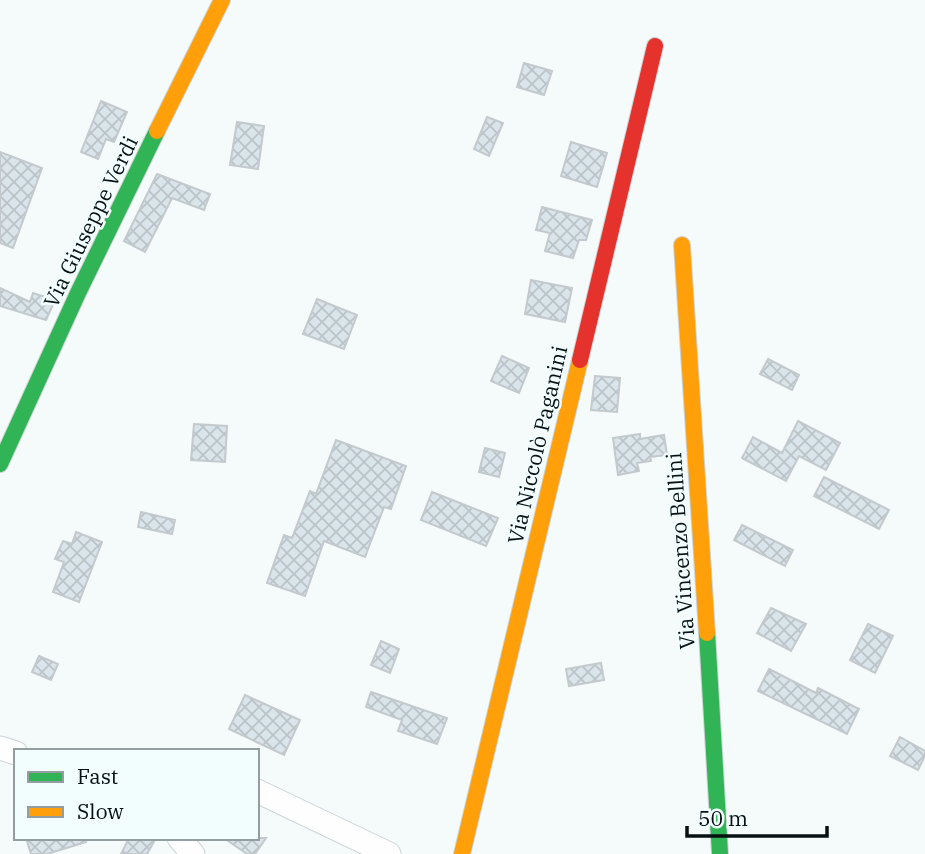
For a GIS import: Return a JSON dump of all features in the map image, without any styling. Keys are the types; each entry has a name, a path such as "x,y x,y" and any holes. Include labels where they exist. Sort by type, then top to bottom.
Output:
{"street":[{"name":"Via Giuseppe Verdi","path":"0,464 78,293 222,0"},
{"name":"Via Niccolò Paganini","path":"462,854 655,46"},
{"name":"Via Vincenzo Bellini","path":"682,245 699,534 712,690 720,854"},
{"path":"259,792 389,854"},
{"path":"182,840 193,854"}],"building":[{"path":"524,63 552,71 544,95 517,87"},
{"path":"101,101 127,112 114,142 106,139 98,159 81,152"},
{"path":"487,117 503,123 489,156 474,149"},
{"path":"237,122 264,126 258,169 230,165"},
{"path":"571,142 607,153 597,187 561,176"},
{"path":"0,152 42,168 13,248 0,243"},
{"path":"157,174 210,194 204,210 172,198 145,252 124,241"},
{"path":"542,207 592,220 586,240 579,240 573,258 545,251 550,233 536,230"},
{"path":"531,280 572,288 565,322 525,314"},
{"path":"0,288 30,302 33,293 55,300 46,320 0,306"},
{"path":"317,299 357,315 344,349 303,334"},
{"path":"502,356 529,368 519,393 491,381"},
{"path":"768,359 799,375 792,390 760,374"},
{"path":"595,376 620,378 617,412 591,410"},
{"path":"798,421 840,443 826,470 799,456 786,481 742,458 753,437 782,453"},
{"path":"194,424 227,426 225,462 191,460"},
{"path":"640,434 640,439 664,435 667,455 650,457 651,461 637,463 639,471 618,475 613,438"},
{"path":"336,440 406,466 391,509 384,507 365,557 324,541 305,596 267,583 284,535 292,538 310,491 316,494"},
{"path":"485,448 505,453 499,477 479,472"},
{"path":"824,477 889,510 879,529 814,496"},
{"path":"432,492 498,518 486,546 421,520"},
{"path":"141,512 175,520 172,534 138,527"},
{"path":"742,525 793,550 785,566 734,540"},
{"path":"76,532 102,542 79,602 53,592 64,562 55,559 63,541 72,544"},
{"path":"771,608 806,624 791,651 757,633"},
{"path":"868,624 893,636 875,673 850,660"},
{"path":"381,641 399,649 390,673 371,665"},
{"path":"39,656 58,664 51,680 32,672"},
{"path":"601,663 604,680 569,686 566,669"},
{"path":"769,669 816,693 818,688 859,709 847,734 758,691"},
{"path":"371,692 447,718 437,744 398,731 402,720 366,707"},
{"path":"245,695 300,720 284,755 229,729"},
{"path":"900,737 925,751 918,770 890,756"},
{"path":"266,838 255,854 247,854 227,840"},
{"path":"27,840 86,840 47,854 31,854"},
{"path":"128,840 155,840 147,854 121,854"}],"traffic: fast":[{"path":"0,464 78,293 157,131"},
{"path":"707,633 720,854"}],"traffic: slow":[{"path":"157,131 222,0"},
{"path":"682,245 707,633"},
{"path":"462,854 580,360"}],"traffic: jam":[{"path":"580,360 655,46"}]}
